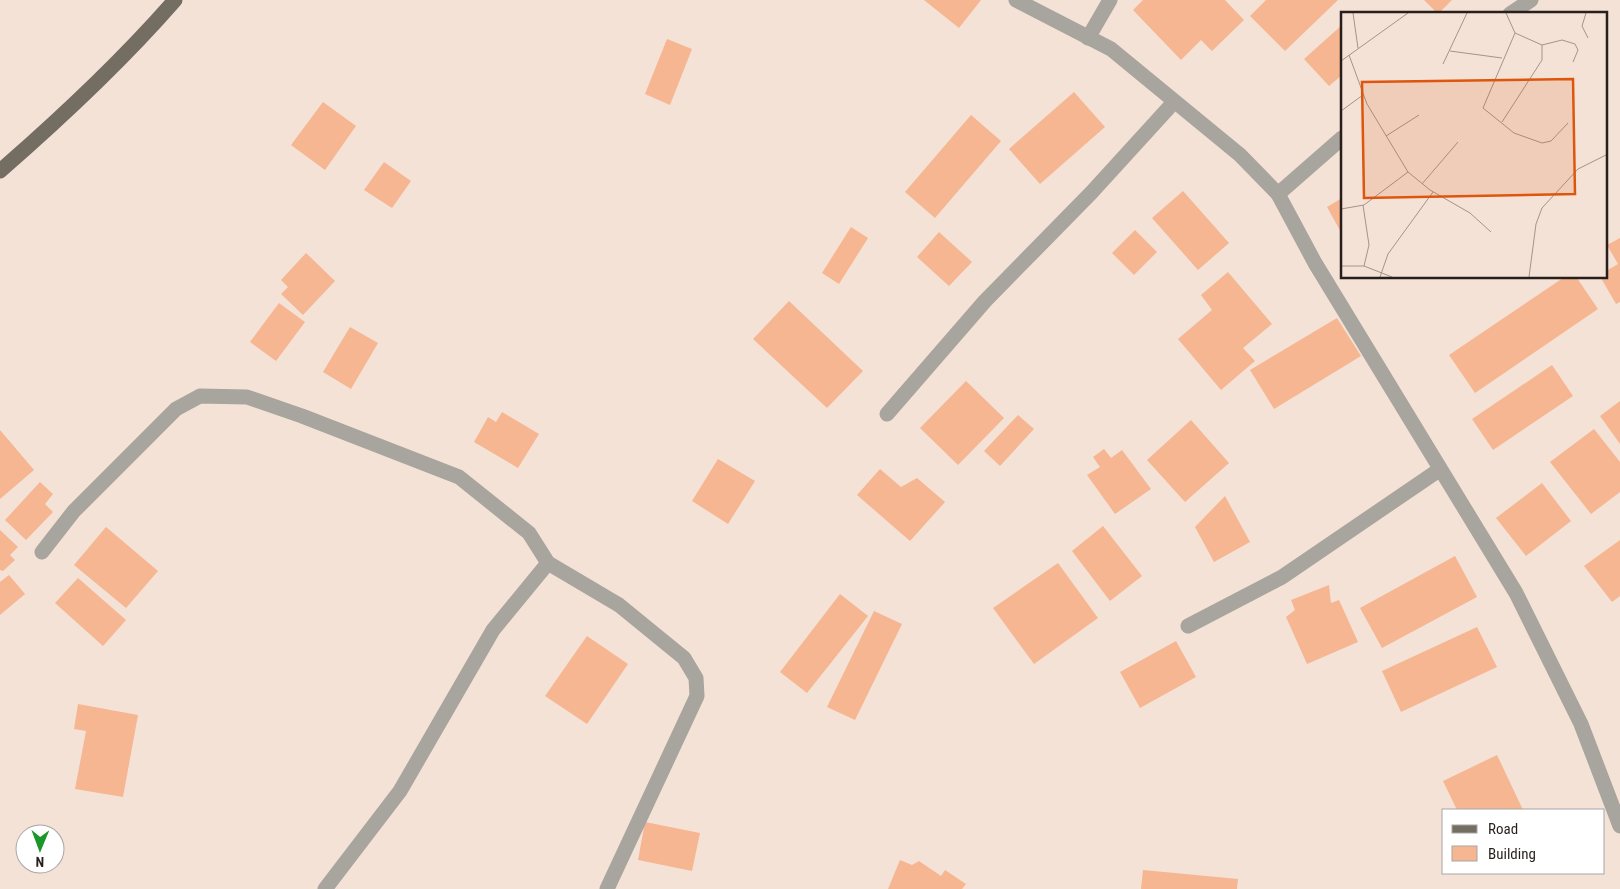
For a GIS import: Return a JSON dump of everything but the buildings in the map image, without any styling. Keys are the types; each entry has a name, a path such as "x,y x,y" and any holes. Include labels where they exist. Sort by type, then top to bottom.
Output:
{"main road":[{"path":"0,171 61,118 133,48 175,0"}],"street":[{"path":"1016,0 1111,49 1240,154 1278,194 1315,263 1439,470 1516,593 1614,790 1620,826"},
{"path":"1088,38 1110,0"},
{"path":"1513,12 1531,0"},
{"path":"887,414 985,301 1091,194 1174,102"},
{"path":"1278,194 1341,139"},
{"path":"42,552 74,511 176,409 200,396 247,398 302,416 459,477 529,532 548,563 619,606 684,658 696,678 696,696 607,889"},
{"path":"1188,626 1282,577 1439,470"},
{"path":"325,889 400,792 493,630 548,563"}]}
